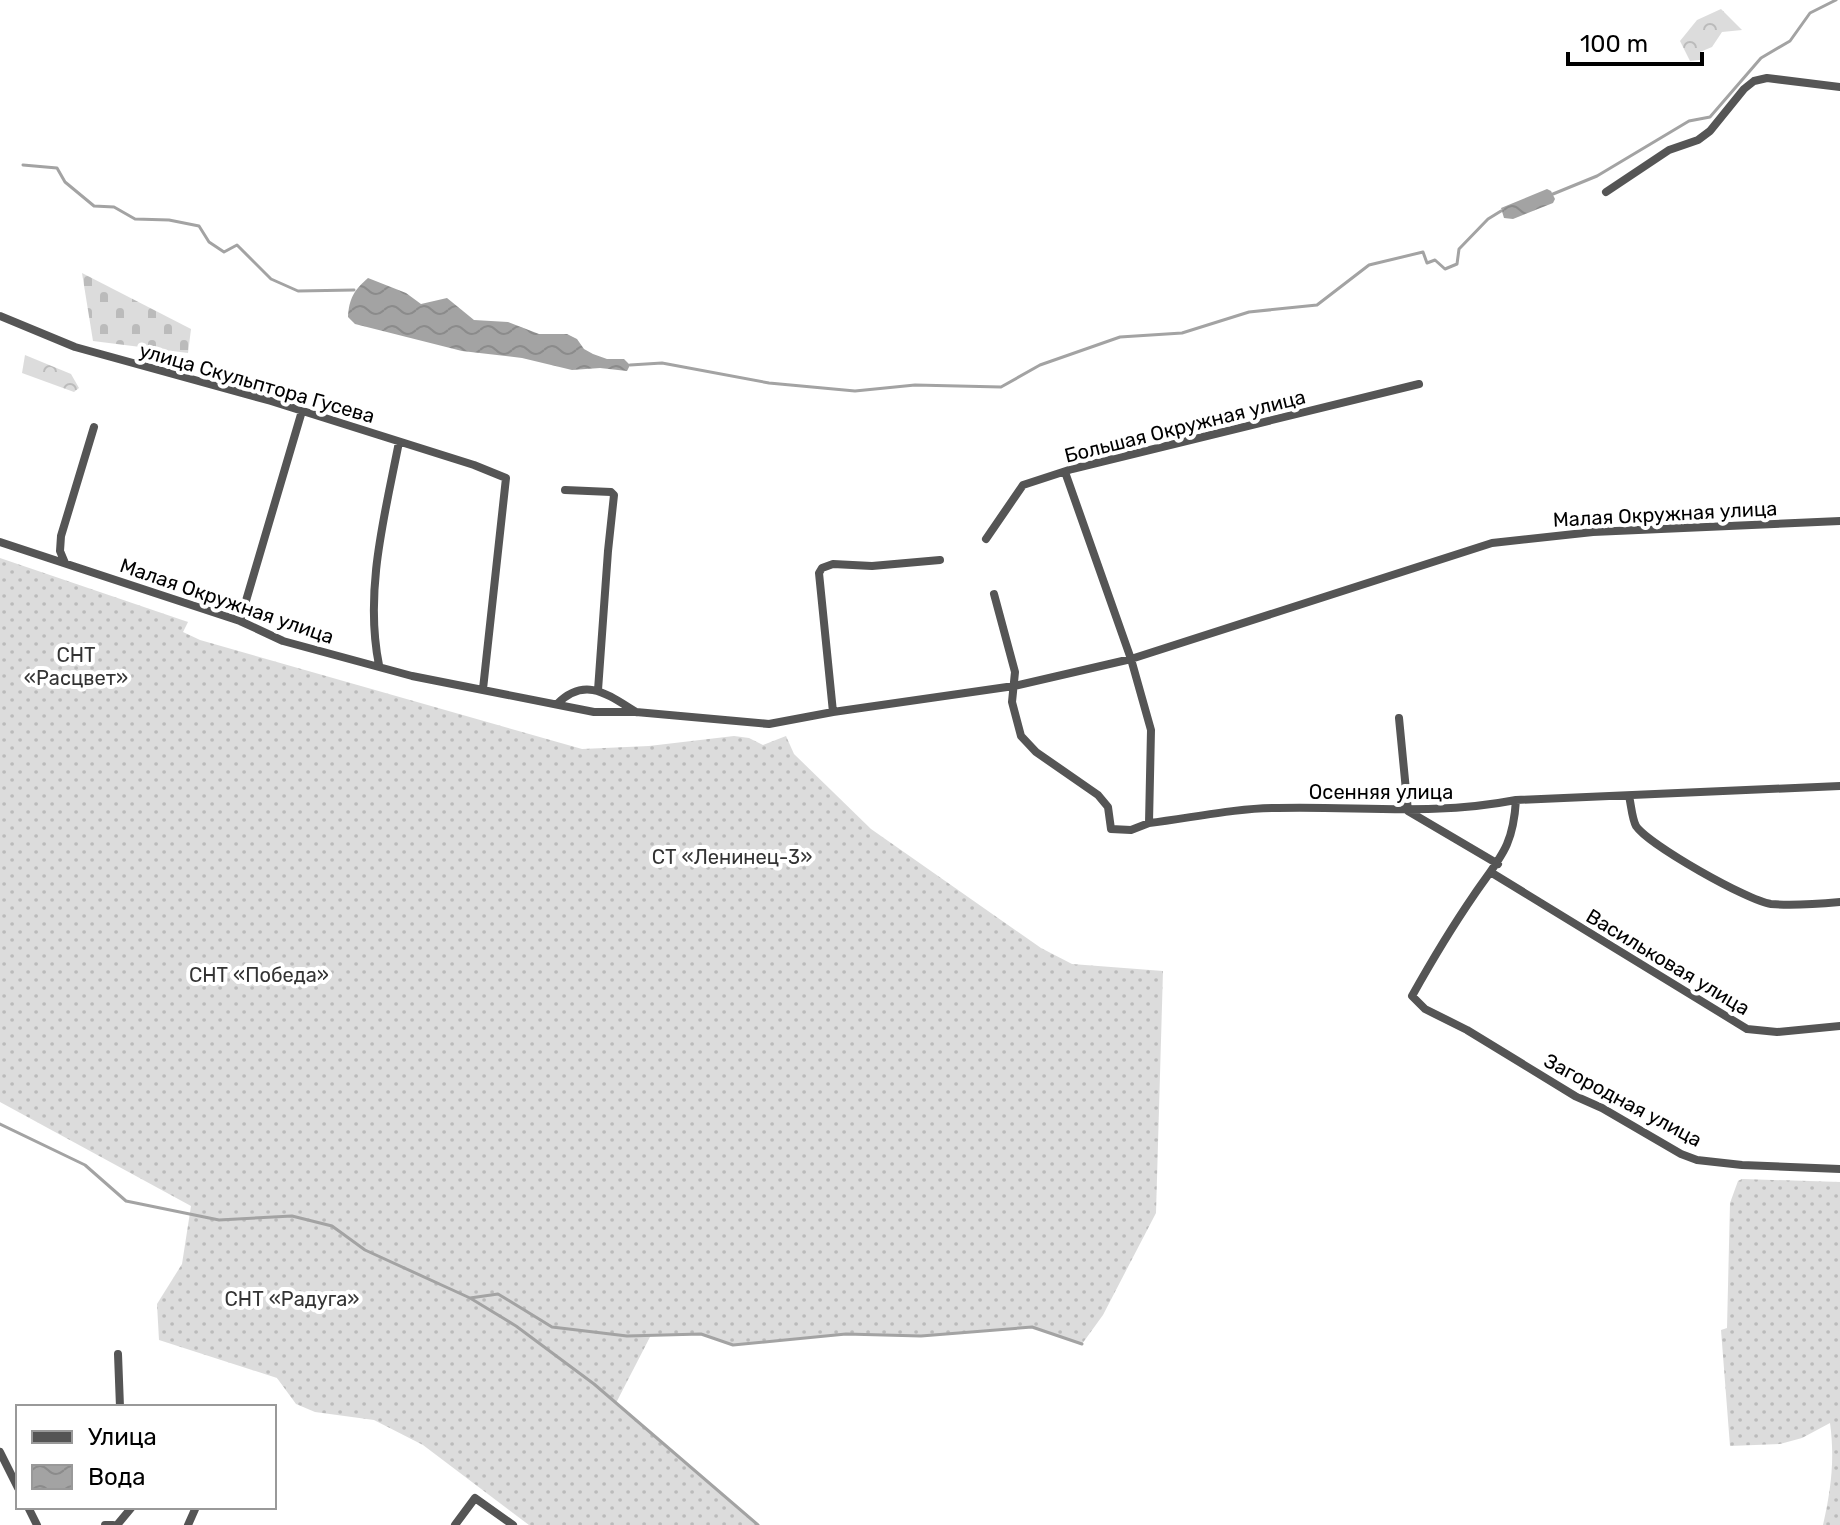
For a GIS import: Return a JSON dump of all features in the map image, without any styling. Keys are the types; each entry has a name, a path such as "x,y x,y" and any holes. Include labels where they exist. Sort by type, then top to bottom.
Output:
{"street":[{"path":"1606,192 1669,150 1698,140 1710,131 1754,81 1767,78 1840,87"},
{"name":"улица Скульптора Гусева","path":"0,316 75,347 302,411 506,478 483,689"},
{"name":"Большая Окружная улица","path":"986,539 1023,485 1419,384"},
{"path":"240,621 302,411"},
{"path":"65,563 60,551 61,536 94,427"},
{"path":"379,665 374,628 376,565 399,442"},
{"path":"1065,472 1131,659 1151,730 1149,823"},
{"path":"565,490 611,492 614,495 598,690"},
{"name":"Малая Окружная улица","path":"0,542 240,621 283,641 412,676 594,712 636,712 769,724 1014,686 1131,659 1492,543 1593,532 1840,521"},
{"path":"833,712 819,573 822,568 833,564 872,566 940,560"},
{"path":"994,594 1015,672 1014,686"},
{"name":"Осенняя улица","path":"1014,686 1012,702 1021,736 1036,752 1098,795 1108,807 1111,829 1131,830 1149,823 1275,808 1408,811 1474,808 1516,800 1840,786"},
{"path":"557,704 571,692 598,690 636,712"},
{"path":"1399,718 1408,811 1498,864"},
{"path":"1629,796 1635,825 1644,833 1669,852 1752,899 1771,904 1840,902"},
{"path":"1492,873 1514,826 1516,800"},
{"name":"Загородная улица","path":"1492,873 1476,893 1412,996 1425,1009 1467,1030 1575,1096 1602,1108 1681,1154 1697,1160 1742,1165 1840,1169"},
{"name":"Васильковая улица","path":"1492,873 1747,1029 1777,1032 1840,1026"},
{"path":"118,1354 120,1405"},
{"path":"0,1452 16,1484"},
{"path":"455,1525 475,1498 513,1525"},
{"path":"106,1525 115,1525 130,1509"}],"green space":[{"path":"1721,9 1742,30 1722,32 1712,47 1700,52 1700,60 1690,61 1680,41 1697,20"},
{"path":"82,273 191,329 188,353 93,341"},
{"path":"25,355 71,374 79,388 74,392 22,373"},
{"name":"СНТ «Победа»","path":"0,558 188,622 183,632 200,640 582,749 649,746 734,736 749,738 763,745 786,736 794,754 871,829 1041,948 1072,964 1163,971 1156,1213 1103,1315 1082,1344 1032,1327 921,1336 846,1334 733,1345 701,1334 651,1335 616,1403 758,1525 529,1525 423,1445 374,1420 315,1412 296,1404 277,1378 159,1340 157,1304 182,1264 191,1206 0,1102"},
{"path":"1738,1181 1840,1182 1840,1525 1823,1525 1831,1474 1830,1423 1802,1438 1780,1444 1730,1446 1721,1330 1727,1328 1730,1203"}],"water":[{"path":"1547,189 1555,199 1553,203 1513,219 1504,218 1501,208"},
{"path":"368,278 406,293 421,304 447,298 474,320 508,322 539,334 567,334 593,354 607,359 624,359 630,365 627,371 600,368 572,370 522,358 462,351 355,324 348,317 351,300"}],"waterway":[{"path":"1553,194 1597,176 1689,121 1710,117 1761,58 1790,41 1810,13 1836,0"},
{"path":"23,165 57,168 65,182 94,206 114,207 135,219 169,220 199,226 209,242 224,252 237,245 271,279 298,291 354,290"},
{"path":"630,365 662,363 769,383 855,391 915,385 1001,387 1040,365 1120,337 1182,333 1249,312 1317,305 1369,265 1423,252 1427,263 1435,260 1445,269 1457,264 1459,249 1488,219 1501,211"},
{"path":"0,1124 85,1165 126,1201 219,1220 292,1216 332,1226 365,1250 470,1298 516,1326 594,1384 758,1525"},
{"path":"470,1298 498,1294 552,1327 627,1336 701,1334 733,1345 846,1334 921,1336 1032,1327 1082,1344"}],"park label":[{"name":"СНТ «Расцвет»","path":"76,666"},
{"name":"СТ «Ленинец-3»","path":"732,857"},
{"name":"СНТ «Радуга»","path":"292,1299"}]}
